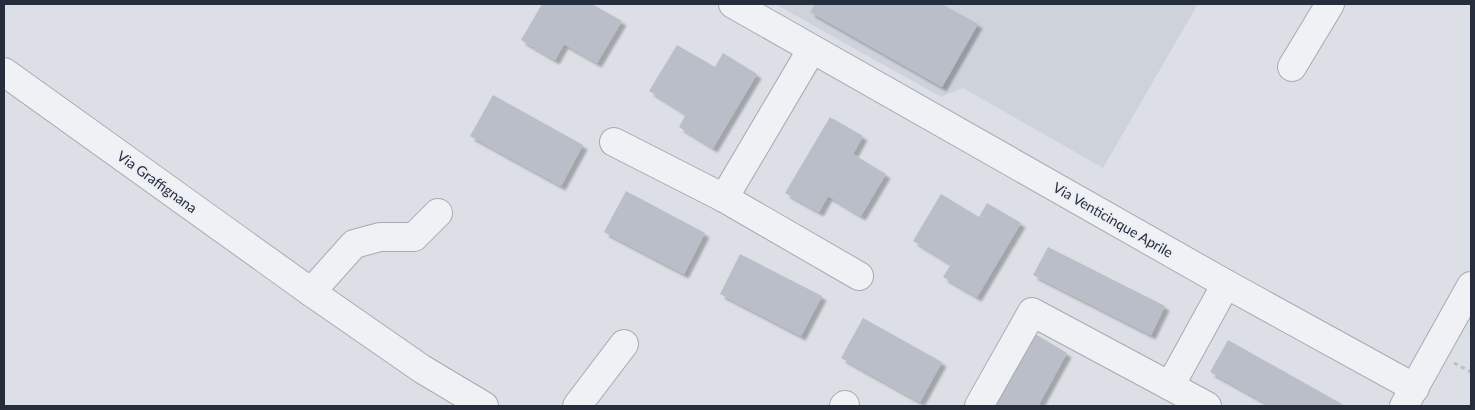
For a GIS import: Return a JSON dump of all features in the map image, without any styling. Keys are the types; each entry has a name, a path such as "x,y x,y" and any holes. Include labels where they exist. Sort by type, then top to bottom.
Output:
{"street":[{"name":"Via Venticinque Aprile","path":"733,4 1226,284 1409,397"},
{"path":"1292,67 1330,4"},
{"path":"724,198 812,49"},
{"name":"Via Graffignana","path":"4,72 311,292 422,369 484,406"},
{"path":"614,142 724,198 859,276"},
{"path":"311,292 354,244 380,237 414,237 438,213"},
{"path":"1170,386 1226,284"},
{"path":"1409,397 1471,286"},
{"path":"979,406 1032,312 1207,406"},
{"path":"577,406 624,344"}],"shaded area":[{"path":"775,4 1198,4 1103,168 963,88 941,97"}],"building":[{"path":"542,4 592,4 622,21 597,63 564,44 555,60 521,40"},
{"path":"815,4 942,4 978,24 942,87 810,12"},
{"path":"677,45 715,67 723,53 757,74 713,148 679,127 686,114 649,91"},
{"path":"493,95 583,145 561,186 470,136"},
{"path":"830,117 863,136 853,154 886,174 861,216 828,196 819,212 785,193"},
{"path":"626,191 705,233 684,274 604,232"},
{"path":"941,194 979,217 987,203 1021,223 977,297 943,277 951,264 913,241"},
{"path":"1048,247 1165,306 1151,335 1033,275"},
{"path":"740,254 822,296 801,336 720,294"},
{"path":"863,318 942,362 920,402 841,358"},
{"path":"1030,331 1067,353 1038,406 991,406"},
{"path":"1228,340 1342,404 1341,406 1271,406 1210,372"}]}
